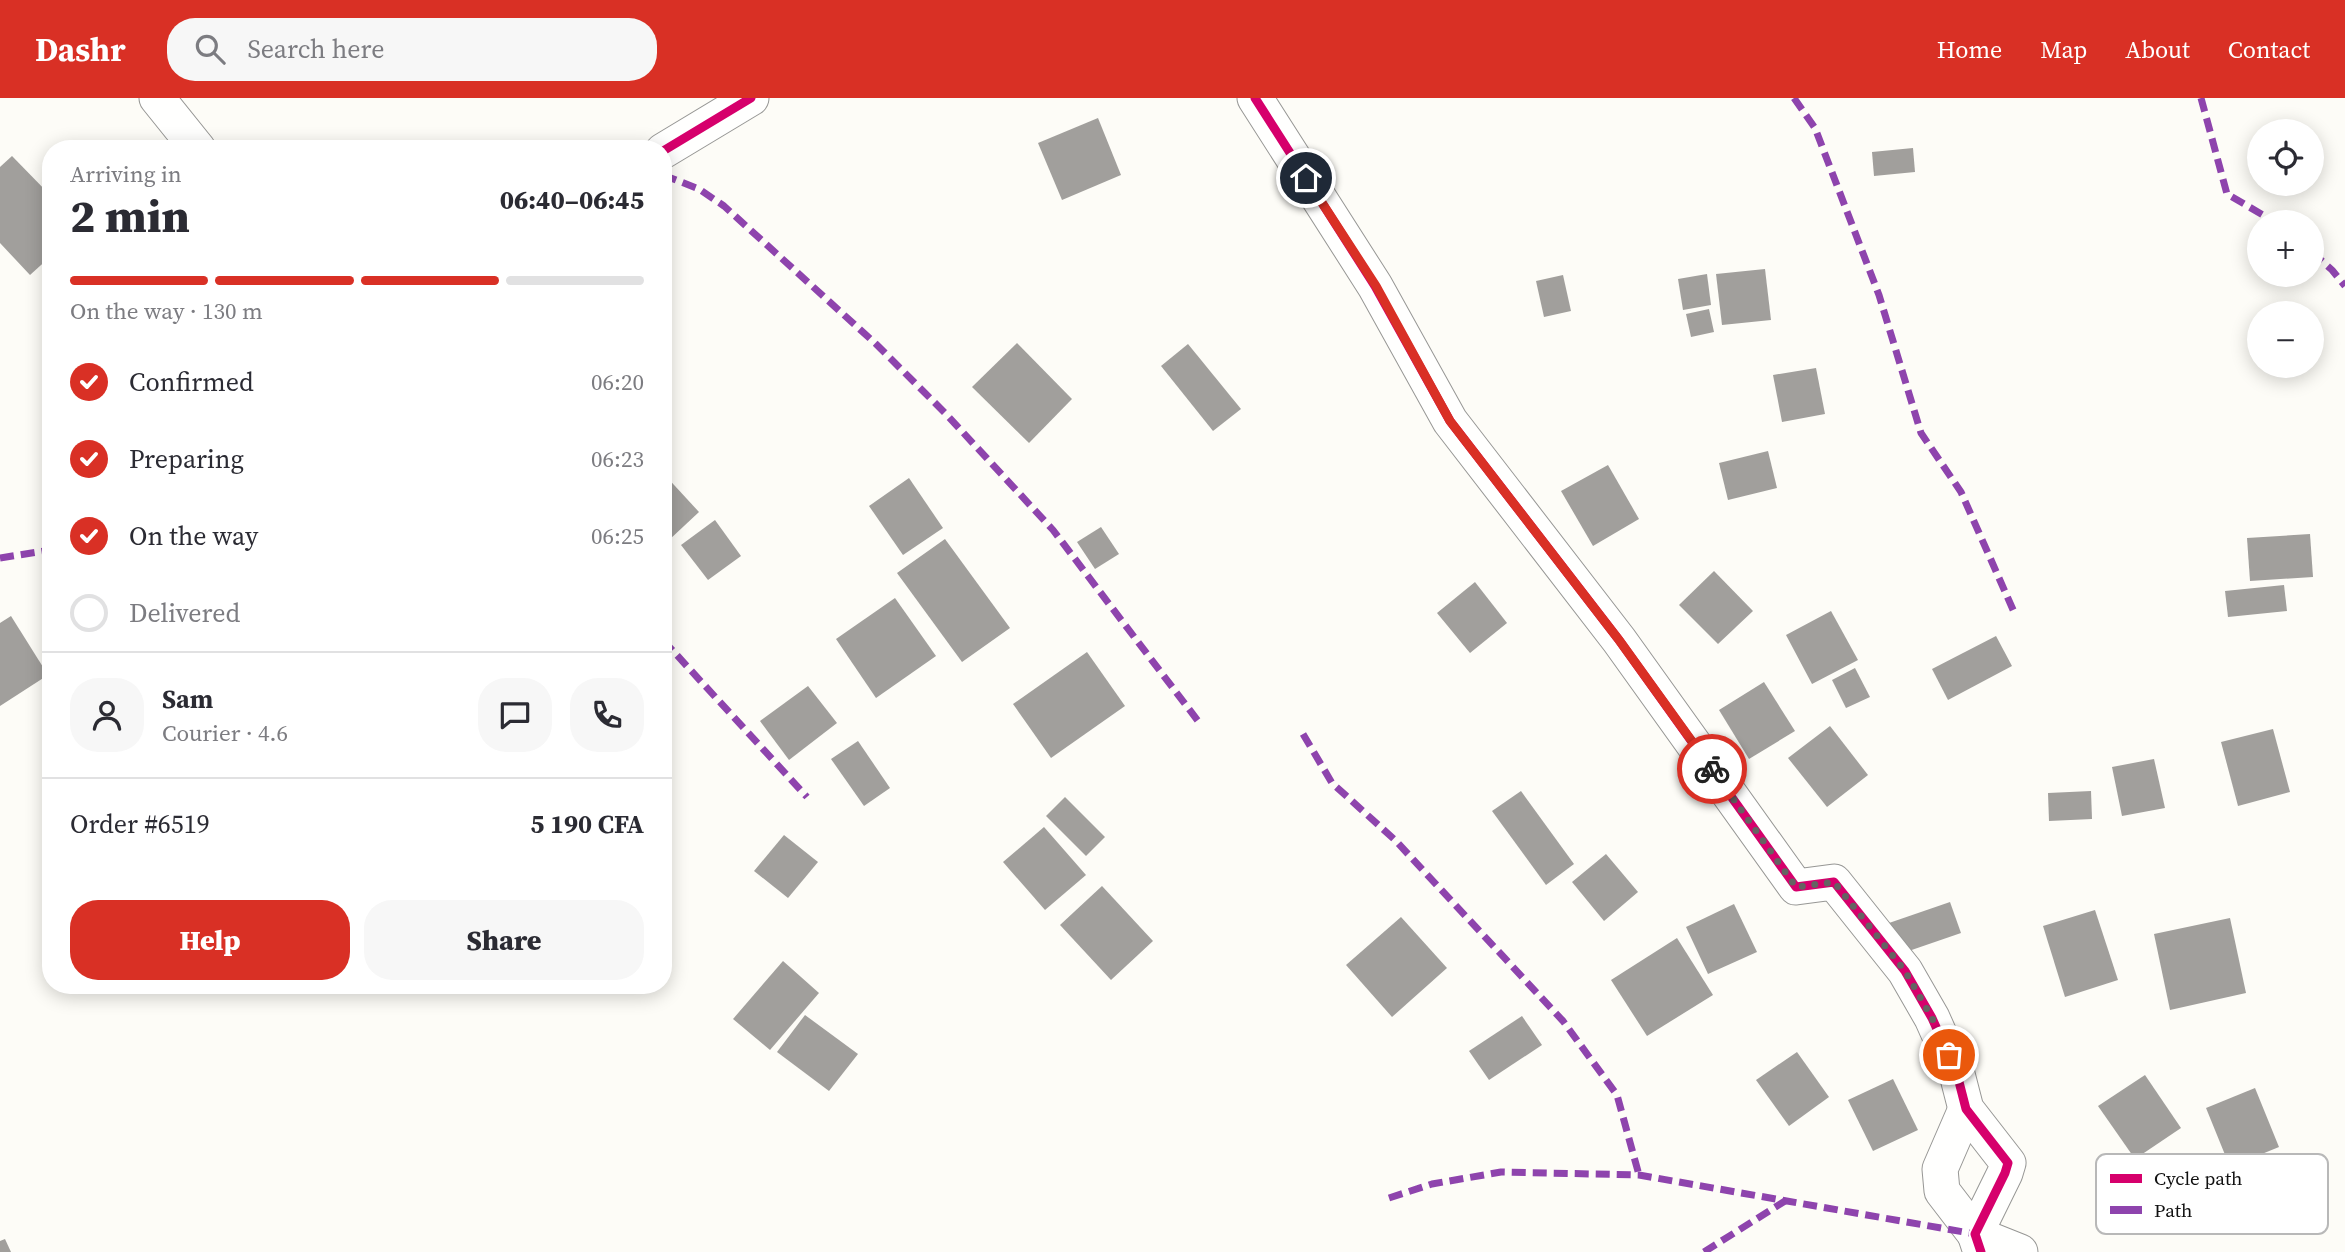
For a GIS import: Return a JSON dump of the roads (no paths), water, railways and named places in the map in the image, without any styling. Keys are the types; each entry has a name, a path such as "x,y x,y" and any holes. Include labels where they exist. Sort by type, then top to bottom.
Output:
{"street":[{"path":"157,98 191,140"},
{"path":"672,146 751,98"},
{"path":"1255,98 1376,286 1450,421 1619,640 1796,887 1834,882 1905,971 1932,1018 1957,1074 1966,1110 2008,1163 1978,1243"},
{"path":"1966,1110 1940,1169 1942,1191 1978,1243 2020,1252"}]}
